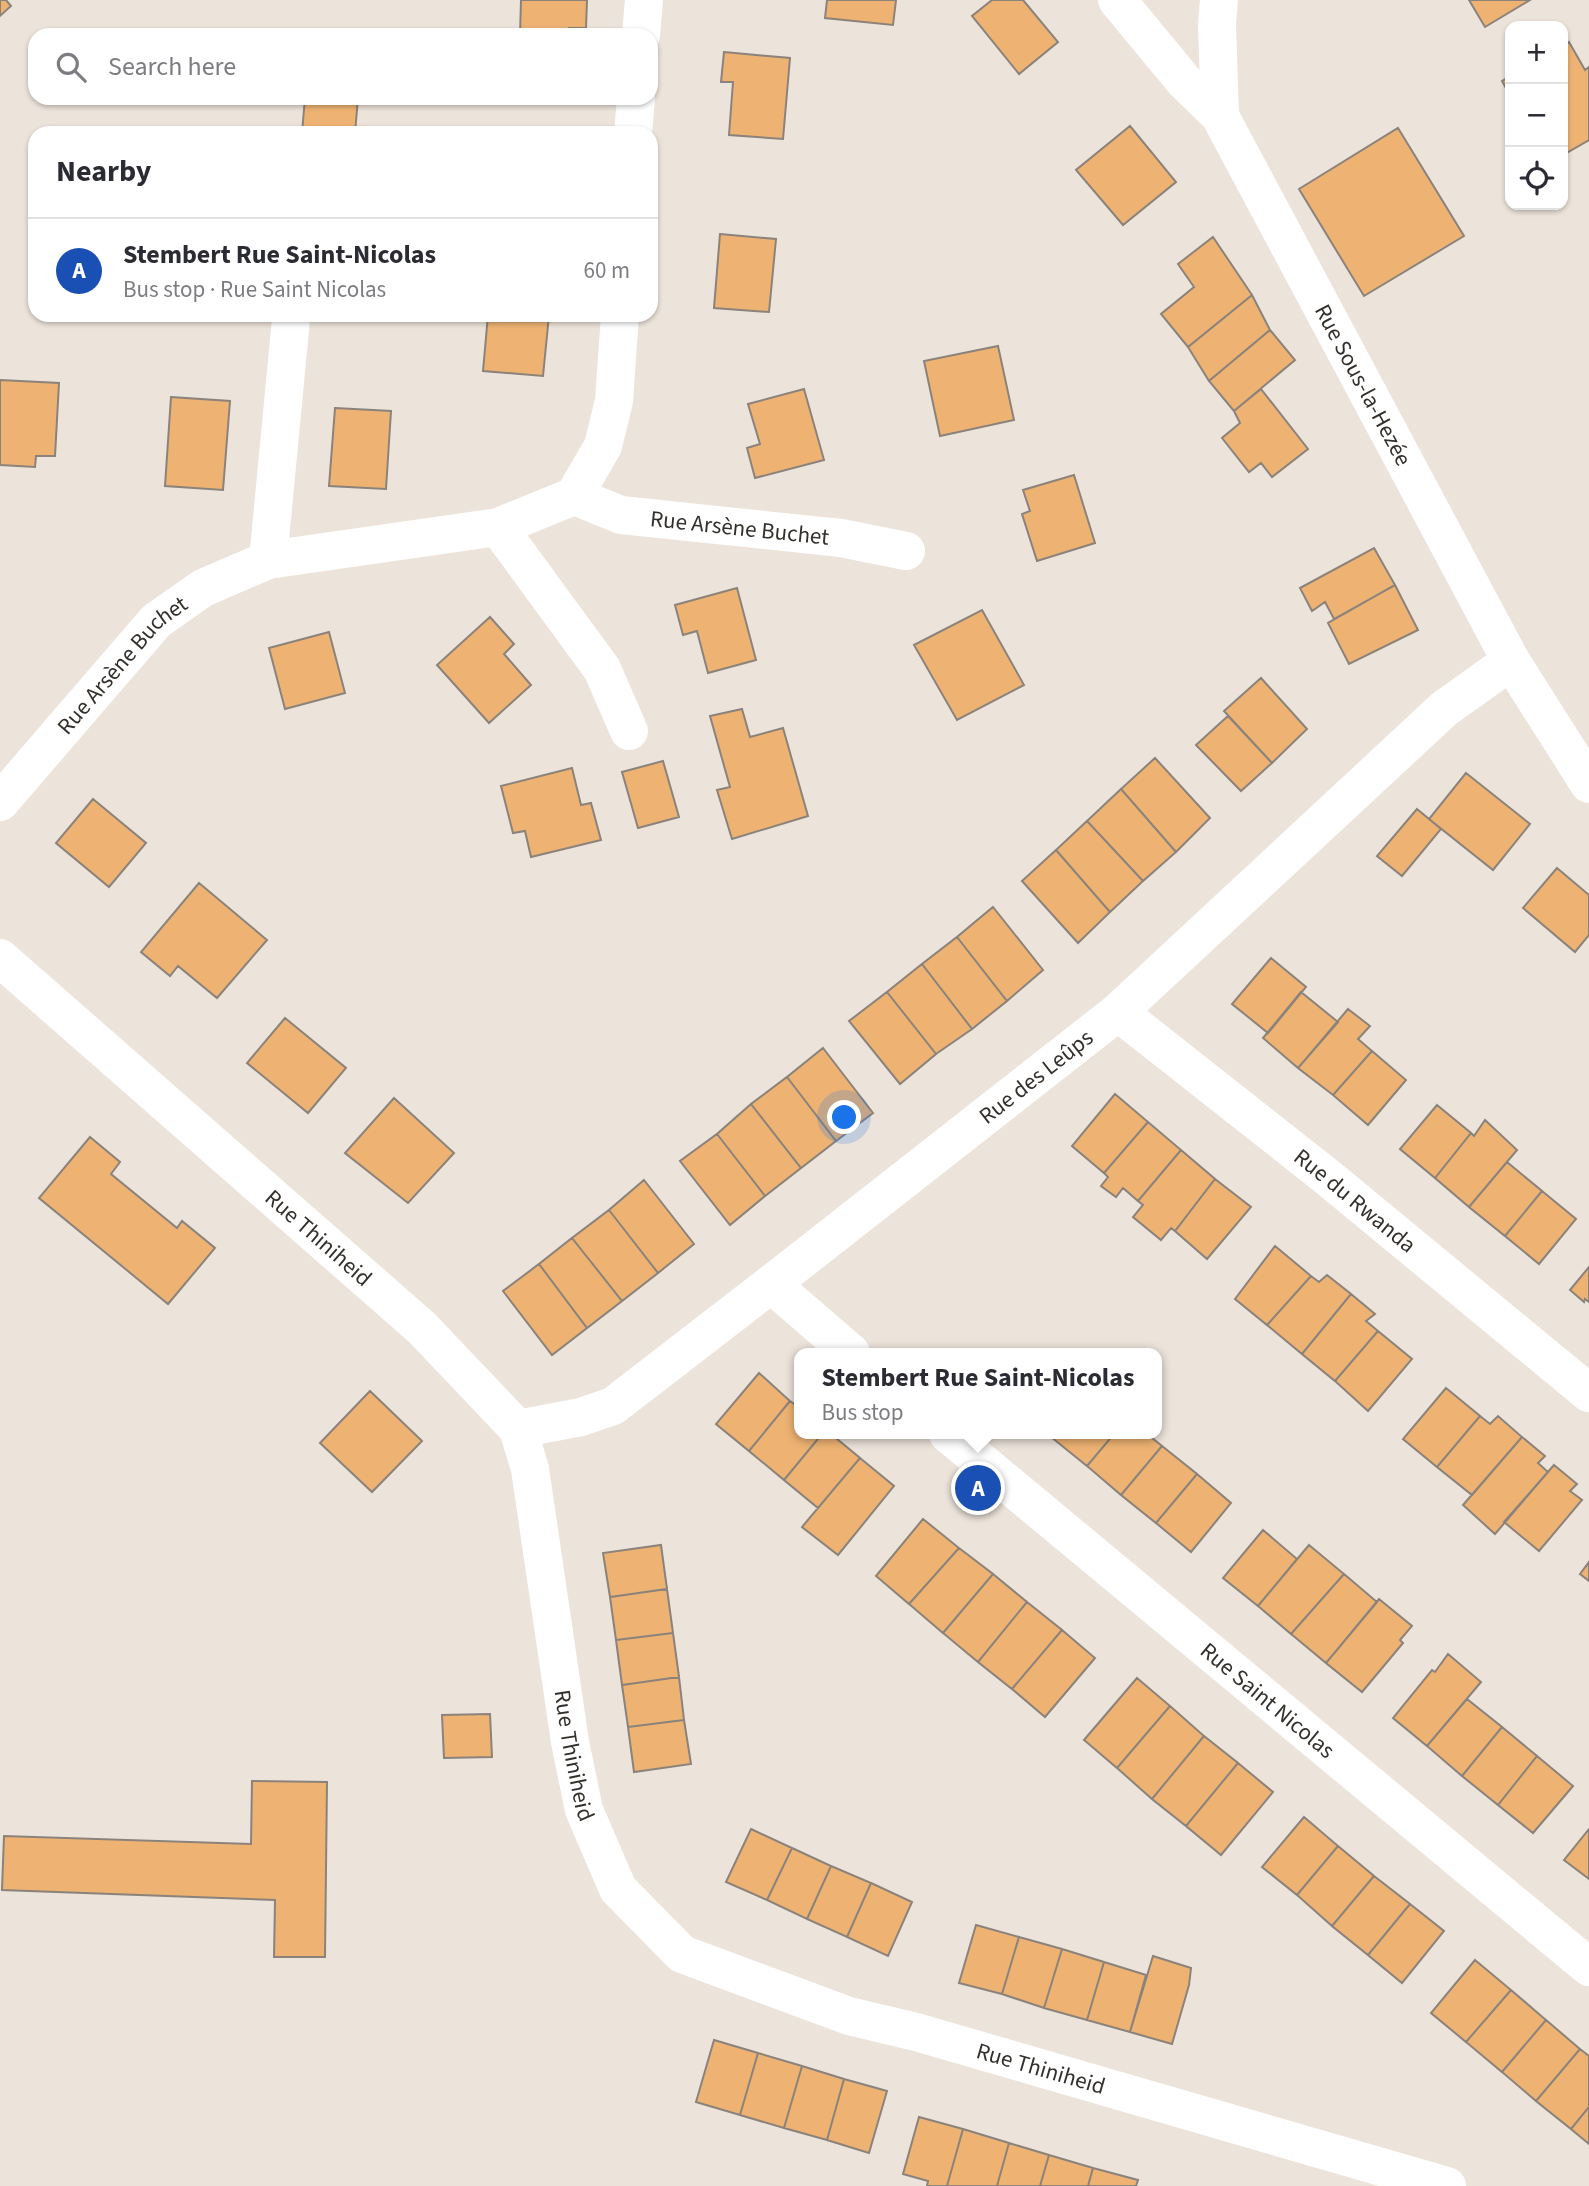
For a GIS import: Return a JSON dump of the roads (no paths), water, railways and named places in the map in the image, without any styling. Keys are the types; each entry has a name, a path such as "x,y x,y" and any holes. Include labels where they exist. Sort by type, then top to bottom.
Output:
{"street":[{"path":"642,28 644,0"},
{"name":"Rue Sous-la-Hezée","path":"1117,0 1184,81 1220,116 1511,661 1589,784"},
{"path":"1219,0 1217,24 1220,116"},
{"path":"634,126 635,105"},
{"path":"268,559 291,322"},
{"path":"574,496 603,446 614,401 620,322"},
{"name":"Rue Arsène Buchet","path":"0,802 156,621 202,588 268,559 498,527 574,496 621,514 841,538 906,551"},
{"path":"498,527 602,669 629,731"},
{"name":"Rue des Leûps","path":"518,1429 581,1417 613,1406 771,1284 1118,1012 1444,709 1511,661"},
{"name":"Rue Thiniheid","path":"0,958 422,1328 518,1429 530,1469 570,1742 584,1810 618,1889 682,1954 849,2015 1447,2186"},
{"name":"Rue du Rwanda","path":"1118,1012 1326,1176 1589,1393"},
{"path":"771,1284 844,1348"},
{"name":"Rue Saint Nicolas","path":"954,1439 1589,1967"}],"place":[{"name":"Stembert Rue Saint-Nicolas","path":"978,1488"}]}
